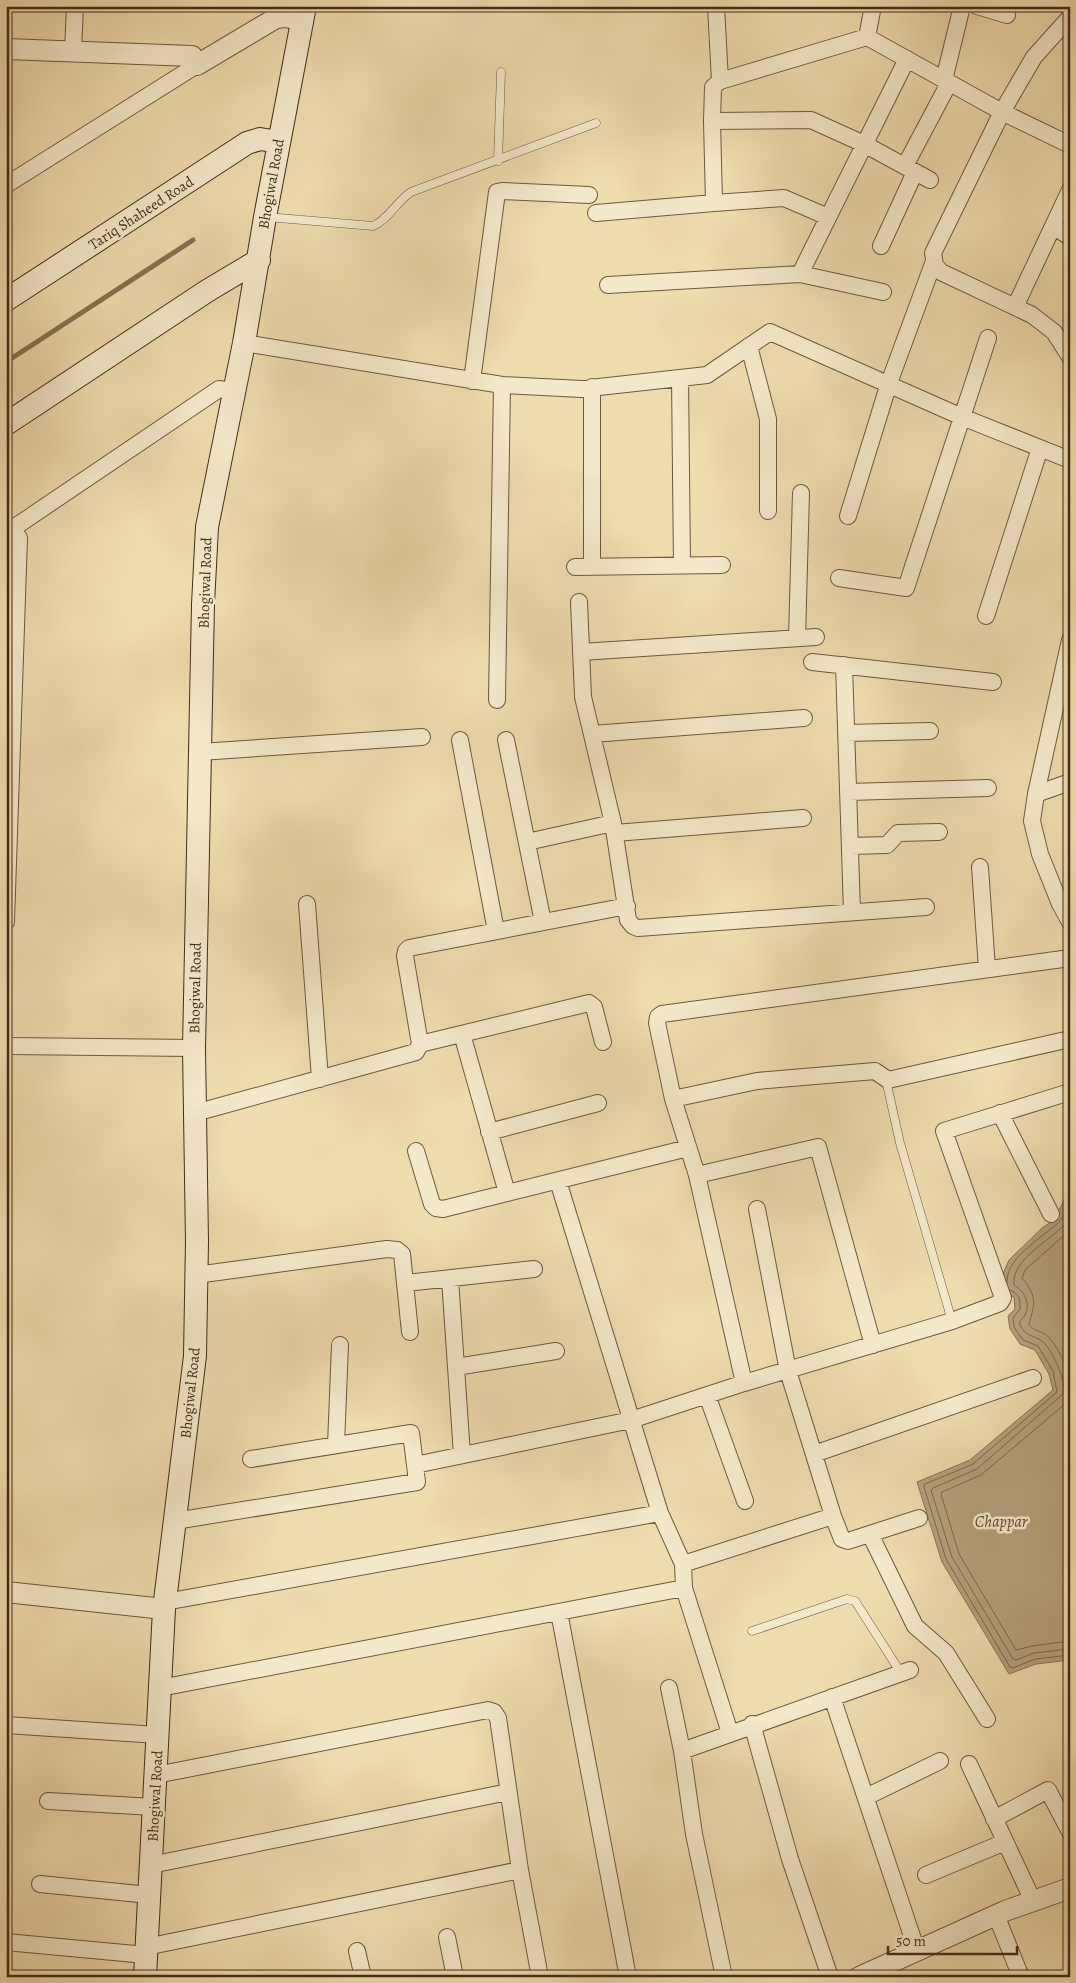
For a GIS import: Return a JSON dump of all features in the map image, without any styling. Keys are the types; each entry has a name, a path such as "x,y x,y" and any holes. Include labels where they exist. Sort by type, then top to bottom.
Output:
{"main road":[{"name":"Bhogiwal Road","path":"146,1960 164,1605 195,1356 194,1048 203,604 207,527 244,343 265,217 303,13"},
{"name":"Tariq Shaheed Road","path":"6,300 247,143 260,139 279,142"},
{"path":"6,424 207,291 259,260"}],"street":[{"path":"73,51 74,6"},
{"path":"716,6 720,81"},
{"path":"867,37 873,6"},
{"path":"882,246 917,173 947,81 962,6"},
{"path":"977,6 1007,15"},
{"path":"6,185 276,18 303,13"},
{"path":"848,516 889,383 934,261 934,253 1002,112 1034,58 1070,17"},
{"path":"714,204 713,87 720,81 867,37 1002,112 1070,145"},
{"path":"6,49 192,56 197,66"},
{"path":"800,274 907,59"},
{"path":"712,121 811,120 864,144 917,173"},
{"path":"1015,307 1070,190"},
{"path":"472,381 497,192 589,195"},
{"path":"596,213 784,198 828,217"},
{"path":"1054,227 1070,236"},
{"path":"934,261 940,272 1032,315 1054,332 1070,357"},
{"path":"608,285 800,274 884,292"},
{"path":"244,343 472,381 502,385 582,389 707,375 770,332 889,383 962,417 1070,460"},
{"path":"839,578 906,588 988,338"},
{"path":"749,346 768,419 768,511"},
{"path":"680,378 682,566"},
{"path":"497,700 502,385"},
{"path":"592,387 592,567"},
{"path":"6,922 8,764 19,538 10,531 219,389 234,391"},
{"path":"986,616 1040,448"},
{"path":"796,638 801,493"},
{"path":"575,567 722,565"},
{"path":"579,602 583,697 614,828 628,920 632,926 638,928 926,907"},
{"path":"582,652 816,637"},
{"path":"1069,648 1036,794 1032,822 1040,854 1065,900 1070,922"},
{"path":"812,662 993,682"},
{"path":"844,665 852,912"},
{"path":"592,734 804,718"},
{"path":"846,733 930,730"},
{"path":"200,752 422,737"},
{"path":"460,740 496,931"},
{"path":"506,740 543,922"},
{"path":"1036,794 1070,782"},
{"path":"848,792 988,788"},
{"path":"527,842 614,828 803,818"},
{"path":"850,846 887,845 898,834 939,832"},
{"path":"980,867 987,969"},
{"path":"307,904 320,1079"},
{"path":"195,1113 416,1052 420,1044 405,956 409,948 627,906"},
{"path":"744,1383 697,1175 673,1099 657,1023 658,1017 662,1014 1070,958"},
{"path":"420,1044 589,1003 594,1007 604,1042"},
{"path":"462,1034 507,1193"},
{"path":"673,1099 756,1081 875,1071 886,1080 1070,1039"},
{"path":"6,1046 194,1048"},
{"path":"415,1465 630,1420 744,1383 873,1345 1000,1303 1003,1298 944,1131 1070,1092"},
{"path":"490,1132 598,1103"},
{"path":"1000,1113 1051,1214"},
{"path":"697,1175 818,1147 873,1345"},
{"path":"416,1151 432,1204 436,1208 443,1209 688,1148"},
{"path":"558,1181 660,1513 682,1564 684,1588 730,1733"},
{"path":"758,1209 788,1371 833,1516 842,1539 845,1541 919,1518"},
{"path":"196,1275 387,1249 397,1250 402,1254 410,1332"},
{"path":"406,1283 534,1269"},
{"path":"450,1279 462,1455"},
{"path":"336,1446 340,1345"},
{"path":"456,1367 556,1351"},
{"path":"814,1454 1033,1378"},
{"path":"708,1395 745,1501"},
{"path":"175,1521 417,1482 411,1434 252,1459"},
{"path":"6,1592 164,1605 660,1513"},
{"path":"682,1564 833,1516"},
{"path":"870,1534 915,1626 946,1653 987,1719"},
{"path":"160,1688 684,1588"},
{"path":"559,1612 628,1977"},
{"path":"682,1751 752,1724 906,1671"},
{"path":"669,1688 682,1751 694,1834 724,1977"},
{"path":"832,1697 917,1951"},
{"path":"156,1775 488,1710 494,1712 498,1718 520,1870 540,1977"},
{"path":"752,1724 790,1859 830,1977"},
{"path":"6,1725 158,1735"},
{"path":"866,1797 940,1761"},
{"path":"969,1764 1033,1902"},
{"path":"994,1819 1048,1790 1070,1832"},
{"path":"151,1865 508,1792"},
{"path":"48,1801 154,1807"},
{"path":"926,1875 1005,1842"},
{"path":"6,1942 146,1960 520,1870"},
{"path":"40,1884 149,1895"},
{"path":"859,1977 996,1915 1070,1888"},
{"path":"996,1915 1021,1977"},
{"path":"446,1937 455,1977"},
{"path":"357,1951 363,1977"}],"lane":[{"path":"498,161 501,72"},
{"path":"265,217 373,226 380,224 404,197 411,192 596,123"},
{"path":"886,1080 900,1143 952,1320"},
{"path":"752,1631 847,1599 852,1600 855,1601 906,1671"}],"water":[{"name":"Chappar","path":"1070,1195 1070,1660 1036,1664 1009,1674 942,1562 917,1482 970,1460 1053,1390 1049,1374 1035,1350 1020,1344 1010,1329 1008,1316 1015,1309 1014,1297 1009,1295 1002,1276 1009,1260 1042,1228 1054,1220 1066,1196"}],"waterway":[{"path":"6,362 193,240"}]}
